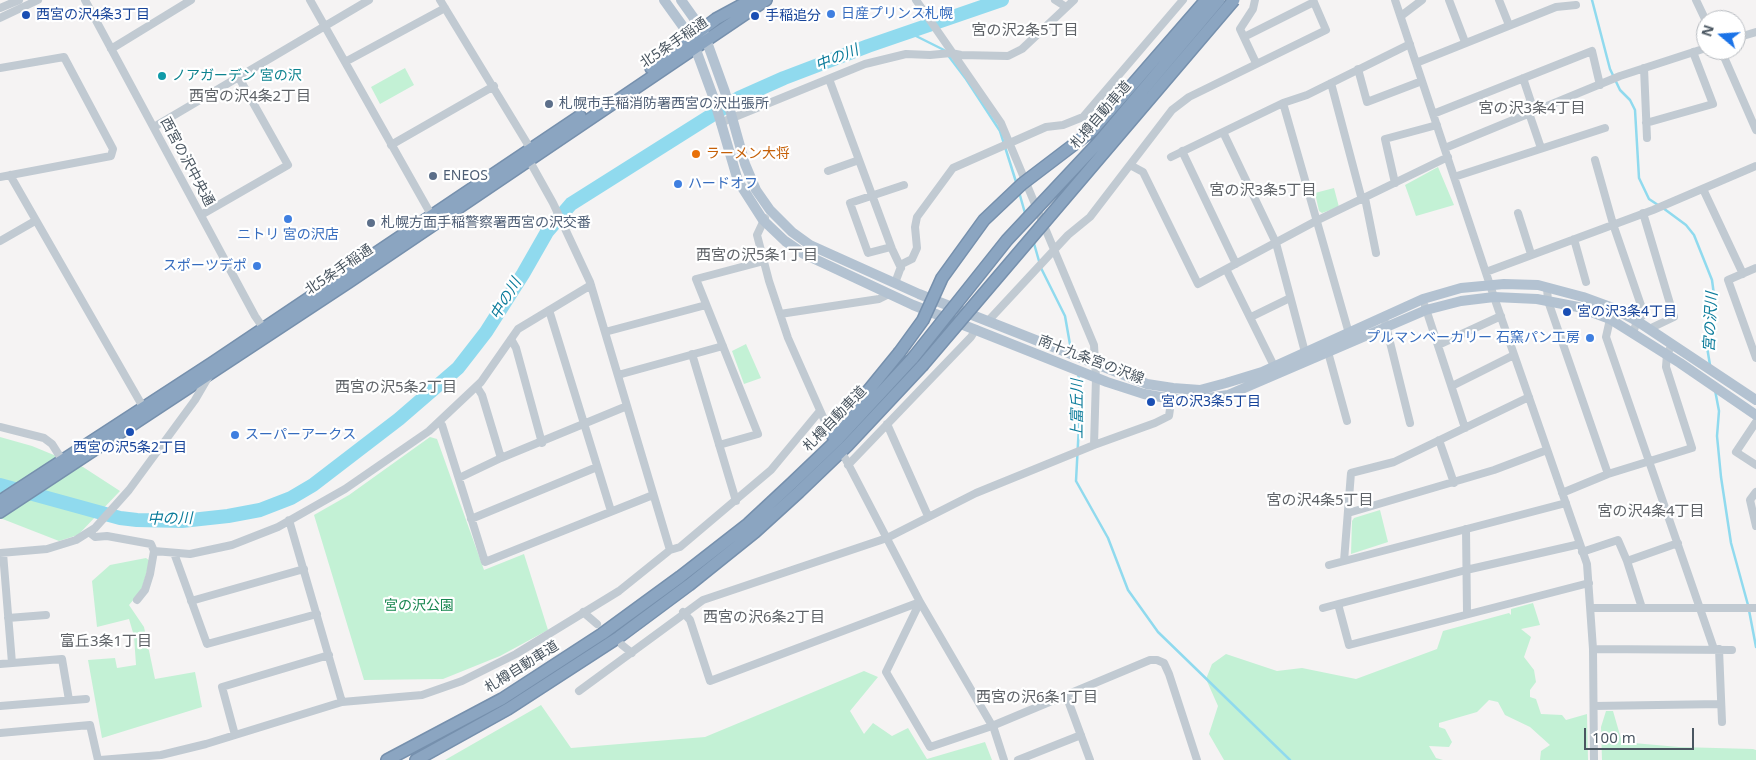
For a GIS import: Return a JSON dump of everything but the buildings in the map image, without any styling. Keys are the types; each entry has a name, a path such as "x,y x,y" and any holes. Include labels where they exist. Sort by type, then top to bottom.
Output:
{"highway":[{"name":"北5条手稲通","path":"705,36 716,20 751,0"},
{"name":"北5条手稲通","path":"2,508 65,464 211,372 266,332 705,36 766,0"},
{"path":"791,484 899,353 923,320 942,278 984,220 1022,184 1094,130 1206,0"},
{"name":"札樽自動車道","path":"387,760 502,699 602,634 680,578 748,524 918,362 988,262 1098,143 1219,0"},
{"name":"札樽自動車道","path":"416,760 508,709 619,637 689,585 755,532 799,492 847,446 1234,0"},
{"name":"北5条手稲通","path":"65,464 143,407 266,332"}],"main road":[{"name":"南十九条宮の沢線","path":"664,0 694,44 714,98 738,181 763,220 804,254 889,294 1094,377 1144,394 1172,394"},
{"name":"南十九条宮の沢線","path":"680,0 705,36 725,92 745,164 756,190 770,210 792,232 810,245 895,283 1172,394 1195,400 1228,395 1276,370 1350,337 1386,326 1426,310 1461,301 1494,297 1578,307 1610,319 1667,354 1756,415"},
{"name":"南十九条宮の沢線","path":"1306,357 1328,352 1384,315 1423,299 1461,288 1490,284 1547,288 1583,297 1613,308 1637,321 1756,400"}],"street":[{"path":"0,8 19,0"},
{"path":"0,18 38,0"},
{"name":"西宮の沢中央通","path":"85,0 266,332"},
{"path":"111,49 191,0"},
{"path":"310,0 433,220"},
{"path":"154,127 369,0"},
{"path":"440,0 494,86 530,154 591,285 670,550"},
{"path":"916,0 1001,123 1094,345 1094,445"},
{"path":"1055,0 1066,7"},
{"path":"720,123 865,64 906,54 930,55 951,53 961,56 1008,56 1015,53 1074,0"},
{"path":"895,283 902,264 912,258 917,248 915,227 917,217 925,203 953,168 995,151 1046,126 1063,124 1083,117 1183,0"},
{"path":"1255,0 1253,9 1240,29 1256,63"},
{"path":"1395,0 1494,297 1581,548 1589,583 1591,608 1594,760"},
{"path":"1401,16 1422,0"},
{"path":"1449,0 1464,42"},
{"path":"1499,0 1509,25"},
{"path":"989,320 1068,235 1090,217 1172,110 1189,97 1326,30 1313,1 1244,37"},
{"path":"1416,63 1509,25 1554,4 1576,5"},
{"path":"345,62 446,8"},
{"path":"1171,156 1283,103 1307,95 1410,44"},
{"path":"1433,114 1592,51 1603,84"},
{"path":"1445,148 1620,76 1696,51"},
{"path":"1646,123 1713,104 1693,52"},
{"path":"0,68 64,57 113,149 111,156 0,177"},
{"path":"1725,60 1756,130"},
{"path":"1644,68 1647,138"},
{"path":"1358,69 1367,102 1422,81"},
{"path":"201,215 288,165 238,76"},
{"path":"1523,78 1541,148"},
{"path":"829,79 891,247 901,268"},
{"path":"1331,83 1376,253"},
{"path":"391,145 494,86"},
{"path":"1283,103 1350,337"},
{"path":"1395,183 1385,138 1437,125"},
{"path":"1454,177 1605,128"},
{"path":"1223,132 1276,243 1306,357"},
{"path":"1182,151 1236,264"},
{"path":"1130,165 1143,172 1198,284 1316,221 1448,157"},
{"path":"828,171 859,160"},
{"path":"1596,160 1613,224 1644,314 1637,321 1633,333"},
{"path":"1486,272 1670,203 1756,166"},
{"path":"10,175 143,407"},
{"path":"891,247 868,254 850,203 904,185"},
{"path":"1703,189 1743,274"},
{"path":"770,210 763,220 757,235 780,314 827,426"},
{"path":"1518,213 1531,254"},
{"path":"1643,213 1674,317 1649,329"},
{"path":"0,241 35,221"},
{"path":"1574,238 1586,282"},
{"path":"719,445 758,434 696,279 764,261"},
{"path":"1756,268 1728,280 1754,345 1756,358"},
{"path":"1226,269 1276,370"},
{"path":"154,551 190,554 232,545 289,520 345,489 438,423 477,386 518,329 591,285"},
{"path":"1547,288 1548,302 1608,474"},
{"path":"780,314 879,299 889,294"},
{"path":"1251,317 1290,298"},
{"path":"1423,299 1465,428"},
{"path":"605,332 706,304"},
{"path":"1613,308 1606,337 1716,649 1722,722"},
{"path":"549,310 612,512"},
{"path":"1384,315 1410,423"},
{"path":"1438,344 1501,316"},
{"path":"976,330 887,424 846,462 920,602 992,726 1004,760"},
{"path":"511,339 516,348 542,443"},
{"path":"1562,492 1608,474 1692,448 1666,367 1667,354 1672,344"},
{"path":"618,375 723,346"},
{"path":"1328,352 1347,421"},
{"path":"692,354 736,500"},
{"path":"1452,386 1514,355"},
{"path":"12,663 1,553 47,549 76,540 92,530 129,490 195,400 211,372"},
{"path":"477,386 482,395 501,458"},
{"path":"579,691 632,653 683,612 703,600 887,538 976,493 1094,445 1155,423 1168,416 1172,394"},
{"path":"1344,561 1351,473 1394,462 1529,398"},
{"path":"459,478 501,458 542,443 627,406"},
{"path":"0,733 90,725 99,760 131,759 161,754 235,735 342,702 422,695 462,681 516,654 619,591 670,550 680,547 771,470 820,412"},
{"path":"1756,422 1736,452 1756,465"},
{"path":"438,423 442,425 485,562 653,495"},
{"path":"887,424 928,516"},
{"path":"0,426 44,438 52,444 65,464"},
{"path":"1439,440 1454,482"},
{"path":"1348,513 1454,482 1547,450"},
{"path":"472,519 597,467"},
{"path":"1756,492 1750,500 1756,523"},
{"path":"1329,565 1566,503"},
{"path":"289,520 342,702"},
{"path":"1466,529 1467,613"},
{"path":"92,530 95,536 107,536 151,544 154,551 145,590 137,600"},
{"path":"1323,608 1466,570 1618,540 1642,608"},
{"path":"1627,561 1678,542"},
{"path":"174,553 207,644 317,614"},
{"path":"191,601 304,569"},
{"path":"1338,604 1349,645 1589,583"},
{"path":"683,612 690,620 710,681 920,602"},
{"path":"920,602 886,672 930,747 992,726 1150,660 1157,660 1164,663 1169,674 1197,760"},
{"path":"1591,608 1756,608"},
{"path":"583,612 597,624"},
{"path":"8,618 46,615"},
{"path":"622,645 632,653"},
{"path":"1593,649 1732,650"},
{"path":"235,735 222,687 329,656"},
{"path":"0,664 62,659 70,700"},
{"path":"1066,695 1090,760"},
{"path":"0,706 86,698"},
{"path":"1594,706 1721,704"},
{"path":"1018,760 1081,735"}],"green space":[{"path":"405,68 414,85 380,104 371,87"},
{"path":"1438,167 1454,205 1416,216 1405,185"},
{"path":"1334,188 1339,207 1322,213 1319,211 1315,193"},
{"path":"746,344 761,378 744,384 732,351"},
{"path":"0,437 32,446 83,467 120,491 78,535 59,541 0,518"},
{"name":"宮の沢公園","path":"430,437 437,439 484,570 524,554 548,630 500,656 443,679 364,680 314,515 349,495"},
{"path":"1380,510 1388,542 1351,554 1352,521 1354,518"},
{"path":"146,558 150,561 141,591 129,605 144,627 155,679 195,672 202,707 102,738 88,660 115,658 117,668 136,665 134,636 129,619 97,627 92,581 110,565"},
{"path":"1533,603 1540,625 1521,629 1531,637 1524,657 1534,670 1536,682 1530,690 1530,697 1536,699 1541,714 1562,715 1566,720 1587,714 1588,760 1540,760 1541,751 1550,745 1530,727 1505,715 1498,702 1489,700 1477,712 1439,723 1439,727 1445,729 1452,742 1449,747 1429,746 1436,758 1443,760 1224,760 1209,734 1218,706 1206,679 1212,664 1226,654 1277,671 1302,668 1356,679 1437,649 1443,631 1509,613 1511,615 1511,609"},
{"path":"864,671 878,677 850,711 864,734 873,723 892,736 908,728 927,759 985,742 992,760 445,760 541,705 571,748 705,737"},
{"path":"1606,711 1613,711 1622,742 1679,747 1753,749 1756,750 1756,760 1602,760 1601,727"}],"waterway":[{"name":"中の川","path":"0,485 120,518 137,520 182,521 228,516 260,510 291,498 313,485 399,419 458,368 486,332 547,232 571,204 739,98 784,78 868,46 1002,0"},
{"name":"宮の沢川","path":"1592,0 1610,69 1620,90 1630,100 1635,110 1639,178 1649,199 1658,205"},
{"name":"上富丘川","path":"910,33 944,50 966,79 1000,131 1017,185"},
{"name":"上富丘川","path":"1019,192 1025,213"},
{"name":"宮の沢川","path":"1663,208 1686,225 1694,235 1712,280 1714,295 1707,347 1710,365"},
{"name":"上富丘川","path":"1033,240 1041,268 1065,316 1071,350"},
{"name":"上富丘川","path":"1078,374 1081,387 1076,481 1108,538 1128,590 1158,632 1290,760"},
{"name":"宮の沢川","path":"1715,390 1719,411 1717,436 1721,477 1731,543 1748,605 1756,647"}],"place":[{"name":"日産プリンス札幌","path":"831,14"},
{"name":"西宮の沢4条3丁目","path":"26,15"},
{"name":"手稲追分","path":"755,16"},
{"name":"ノアガーデン 宮の沢","path":"162,76"},
{"name":"札幌市手稲消防署西宮の沢出張所","path":"549,104"},
{"name":"ラーメン大将","path":"696,154"},
{"name":"ENEOS","path":"433,176"},
{"name":"ハードオフ","path":"678,184"},
{"name":"ニトリ 宮の沢店","path":"288,219"},
{"name":"札幌方面手稲警察署西宮の沢交番","path":"371,223"},
{"name":"スポーツデポ","path":"257,266"},
{"name":"宮の沢3条4丁目","path":"1567,312"},
{"name":"プルマンベーカリー 石窯パン工房","path":"1590,338"},
{"name":"宮の沢3条5丁目","path":"1151,402"},
{"name":"西宮の沢5条2丁目","path":"130,432"},
{"name":"スーパーアークス","path":"235,435"}],"district":[{"name":"宮の沢2条5丁目","path":"1025,31"},
{"name":"西宮の沢4条2丁目","path":"250,97"},
{"name":"宮の沢3条4丁目","path":"1532,109"},
{"name":"宮の沢3条5丁目","path":"1263,191"},
{"name":"西宮の沢5条1丁目","path":"757,256"},
{"name":"西宮の沢5条2丁目","path":"396,388"},
{"name":"宮の沢4条5丁目","path":"1320,501"},
{"name":"宮の沢4条4丁目","path":"1651,512"},
{"name":"西宮の沢6条2丁目","path":"764,618"},
{"name":"富丘3条1丁目","path":"106,642"},
{"name":"西宮の沢6条1丁目","path":"1037,698"}]}
